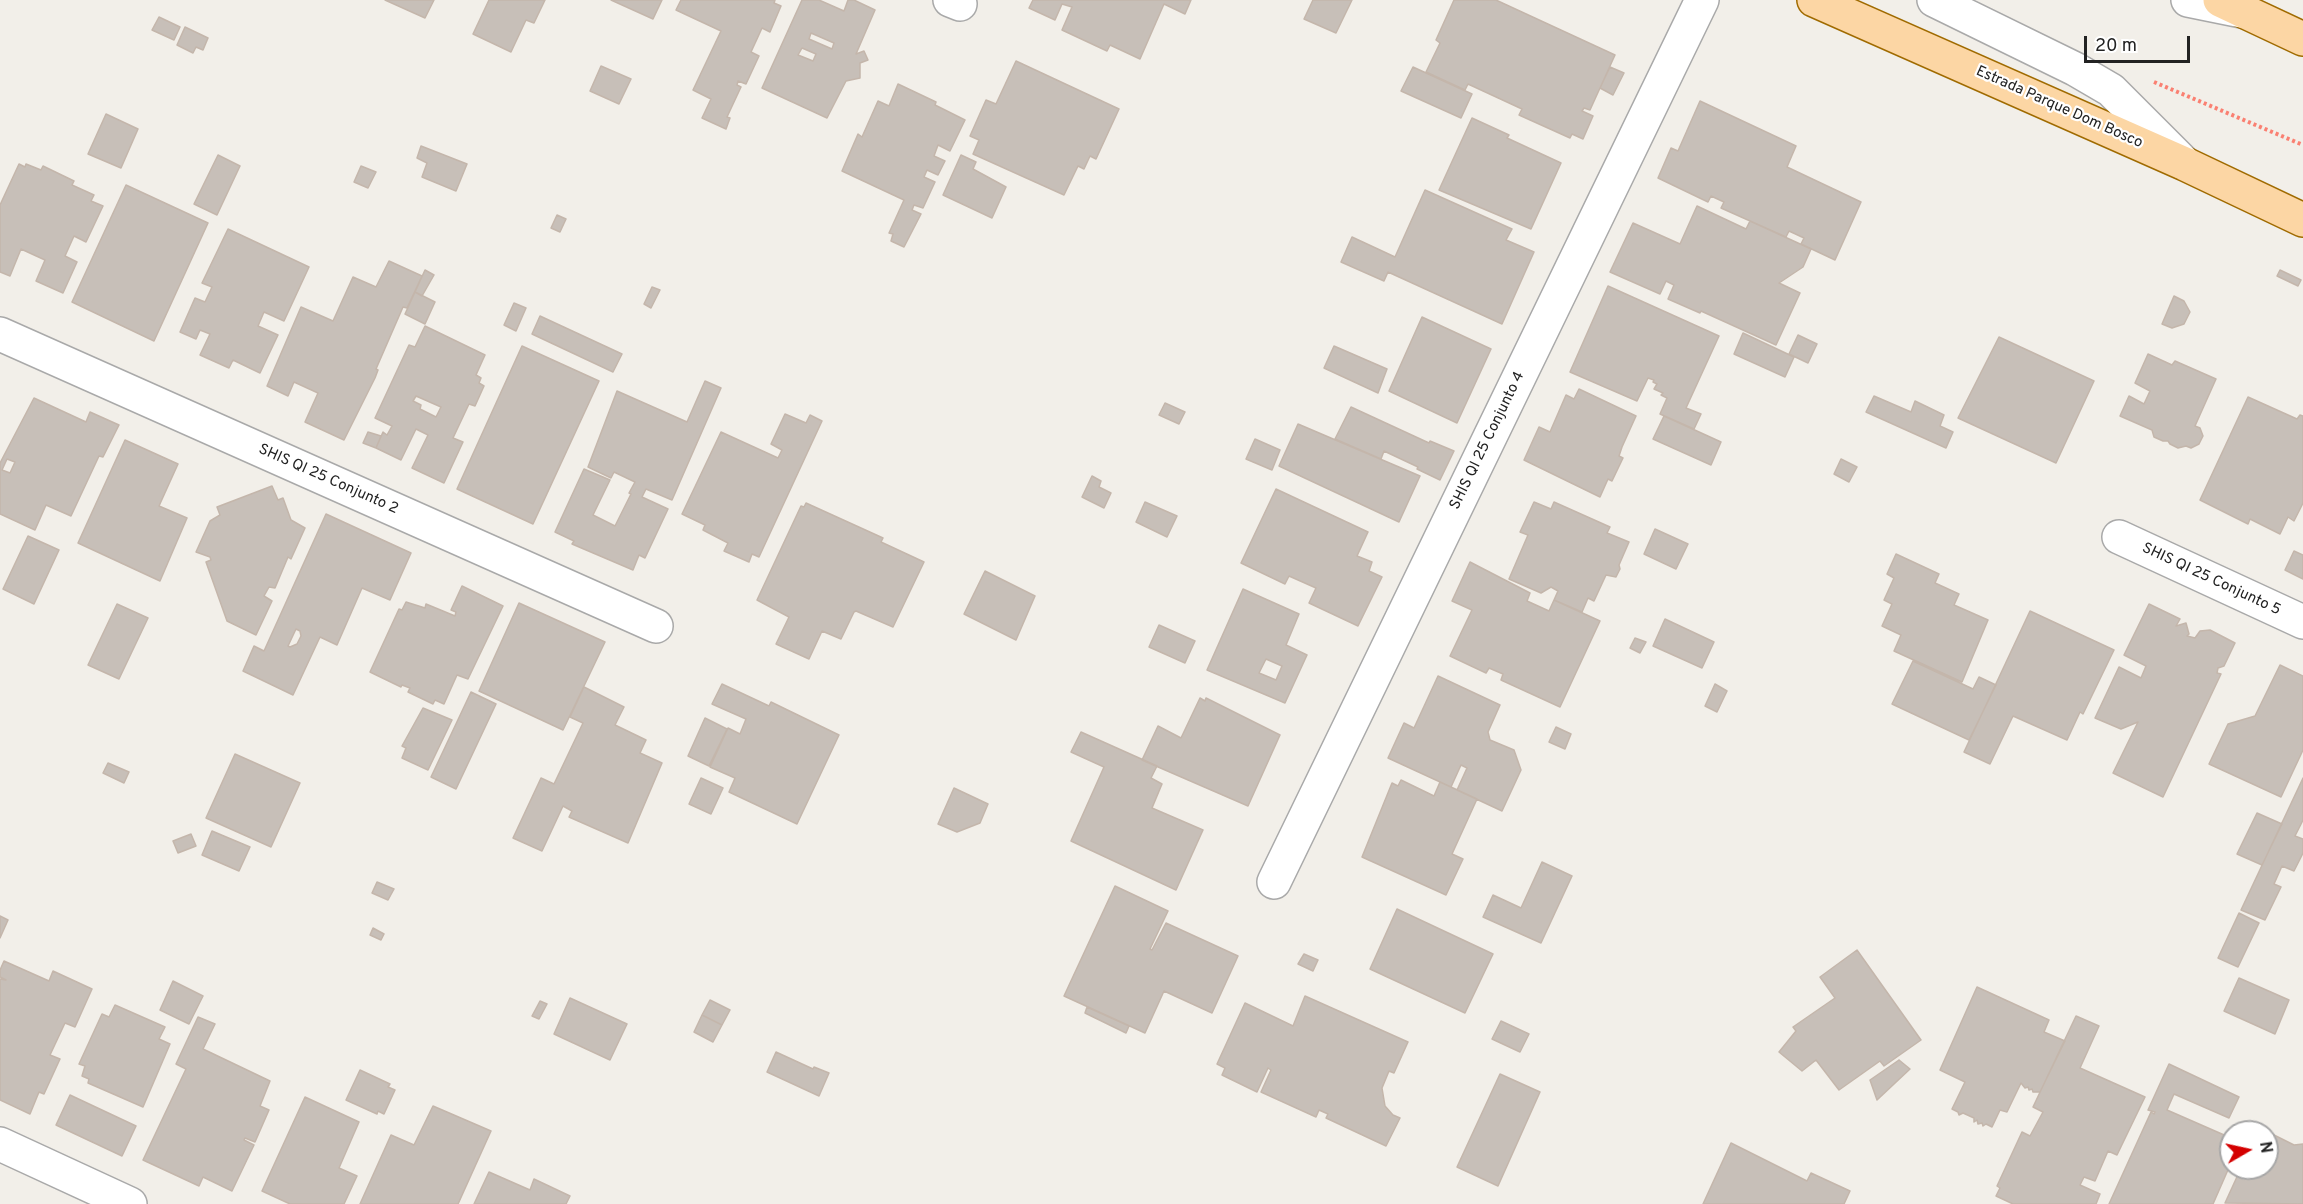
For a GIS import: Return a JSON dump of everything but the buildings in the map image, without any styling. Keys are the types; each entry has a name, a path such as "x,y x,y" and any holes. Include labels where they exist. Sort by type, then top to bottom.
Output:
{"main road":[{"name":"Estrada Parque Dom Bosco","path":"1814,0 2186,164 2303,220"},
{"path":"2234,6 2303,39"}],"street":[{"name":"SHIS QI 25 Conjunto 4","path":"1274,882 1702,0"},
{"path":"1934,0 2075,69 2111,90 2186,164"},
{"path":"2188,0 2234,6"},
{"name":"SHIS QI 25 Conjunto 2","path":"0,334 656,626"},
{"name":"SHIS QI 25 Conjunto 5","path":"2119,537 2303,622"},
{"path":"0,1144 130,1204"}]}
